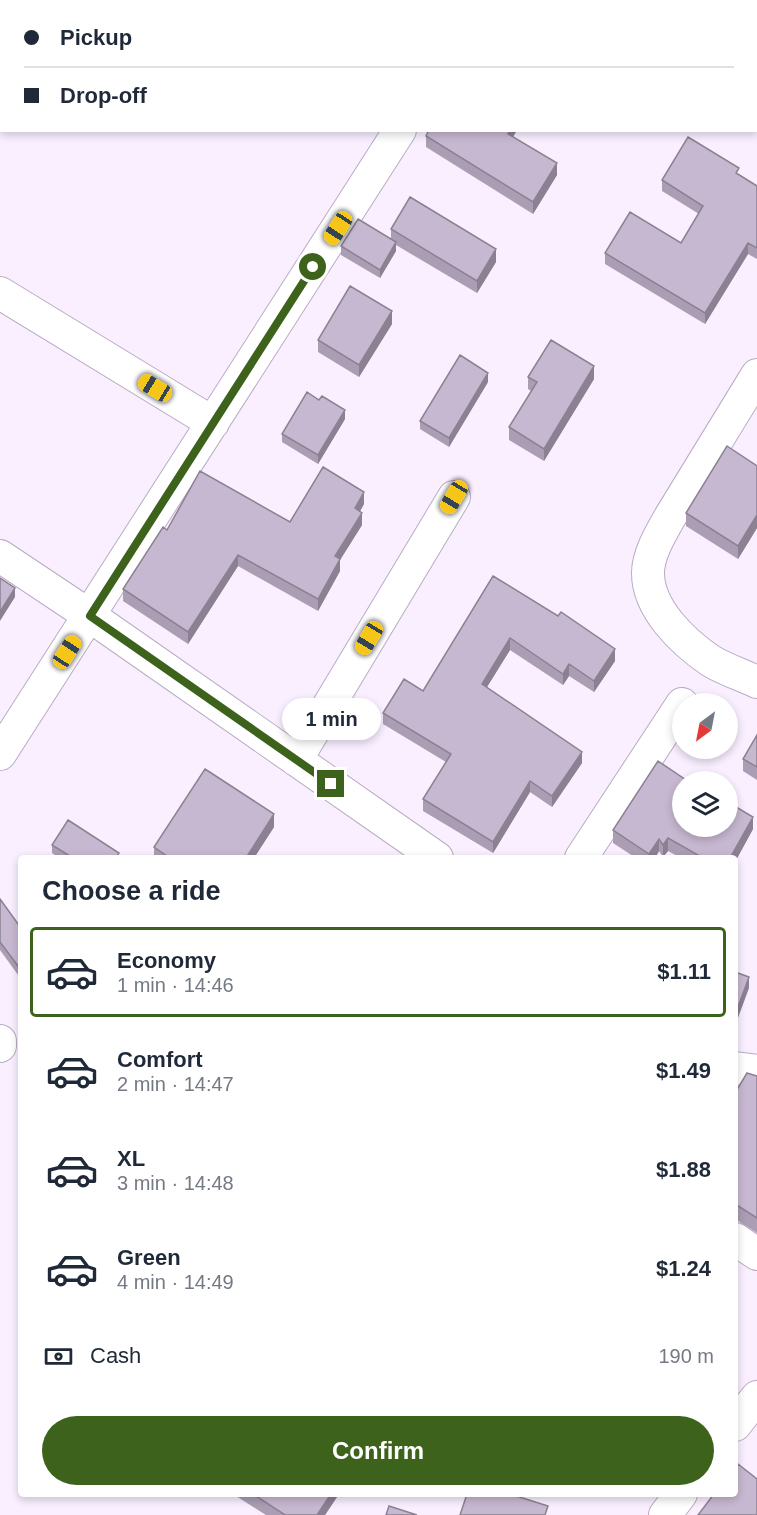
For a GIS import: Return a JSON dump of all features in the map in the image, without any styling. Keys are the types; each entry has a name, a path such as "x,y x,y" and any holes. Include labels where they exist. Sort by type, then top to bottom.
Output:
{"street":[{"path":"0,754 10,718 90,616 399,132"},
{"path":"0,293 213,423"},
{"path":"757,375 670,517 657,541 648,572 653,599 675,630 711,661 757,682"},
{"path":"296,760 454,497"},
{"path":"0,556 90,616 433,855"},
{"path":"690,693 711,661"},
{"path":"583,855 672,721"},
{"path":"0,1041 0,1046"},
{"path":"738,1068 757,1071"},
{"path":"738,1241 757,1254"},
{"path":"738,1421 757,1397"},
{"path":"665,1515 679,1497"}],"building":[{"path":"428,132 509,132 508,134 557,163 533,202 426,136"},
{"path":"688,137 739,168 736,173 757,186 757,248 748,243 705,313 605,253 630,212 681,243 703,206 662,180"},
{"path":"410,197 496,249 477,281 391,229"},
{"path":"358,219 396,242 380,270 341,246"},
{"path":"350,286 392,311 359,365 318,340"},
{"path":"551,340 594,366 544,449 509,427 537,382 528,377"},
{"path":"460,355 488,373 449,438 420,421"},
{"path":"307,392 319,400 322,396 345,410 318,455 282,434"},
{"path":"727,446 757,466 757,515 738,546 686,513"},
{"path":"323,467 364,492 355,508 362,513 335,556 340,559 318,599 238,555 188,632 123,589 163,527 167,530 200,471 290,522"},
{"path":"493,576 558,616 561,612 615,649 594,681 569,664 563,674 510,638 482,684 582,752 552,796 530,781 493,842 423,799 451,754 383,713 404,679 423,691"},
{"path":"0,578 15,588 0,612"},
{"path":"757,735 757,767 743,759"},
{"path":"658,761 673,771 672,837 738,837 738,808 753,817 732,855 698,855 668,838 663,845 659,839 649,854 613,830"},
{"path":"205,769 274,814 248,855 166,855 154,847"},
{"path":"68,820 119,853 118,855 68,855 52,845"},
{"path":"0,899 18,924 18,966 0,942"},
{"path":"738,973 749,977 738,1007"},
{"path":"747,1073 757,1076 757,1218 738,1206 738,1088"},
{"path":"738,1464 757,1479 757,1515 698,1515 712,1497 738,1497"},
{"path":"258,1497 329,1497 317,1515 285,1515"},
{"path":"466,1497 520,1497 548,1506 545,1515 460,1515"},
{"path":"389,1506 417,1515 386,1515"}],"route":[{"path":"313,267 90,616 331,784"}]}
